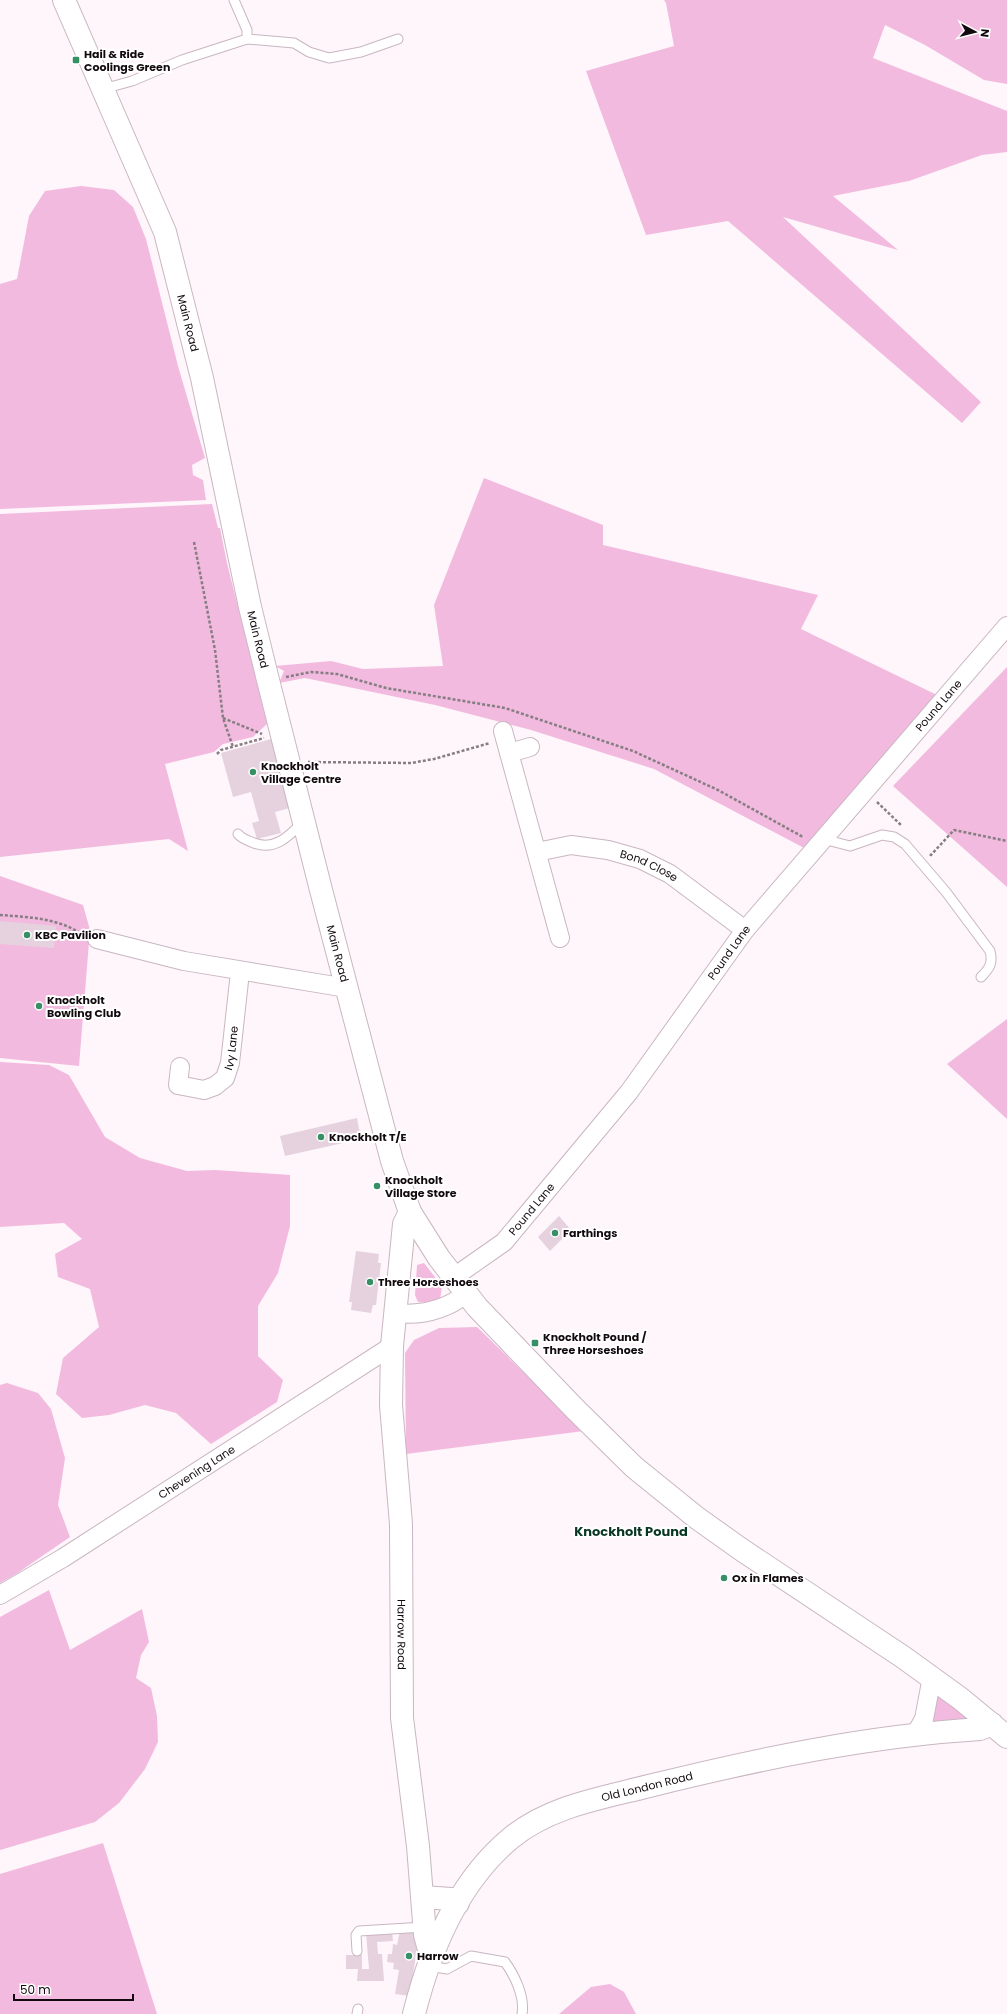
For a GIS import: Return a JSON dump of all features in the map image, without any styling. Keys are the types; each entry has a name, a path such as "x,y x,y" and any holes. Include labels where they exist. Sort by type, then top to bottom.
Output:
{"street":[{"name":"Main Road","path":"64,0 165,232 202,378 250,607 268,680 392,1161 410,1212 424,1235 460,1286 590,1424 654,1484 731,1542 860,1627 932,1677 1000,1731"},
{"name":"Pound Lane","path":"396,1313 415,1315 436,1311 447,1306 460,1286 504,1242 630,1092 745,930 1007,626"},
{"path":"530,747 506,741 537,852 554,930"},
{"name":"Bond Close","path":"537,852 571,845 608,850 640,859 670,874 745,930"},
{"path":"97,939 184,961 240,972 347,988"},
{"name":"Ivy Lane","path":"180,1067 178,1085 204,1090 215,1086 225,1078 230,1063 240,972"},
{"name":"Harrow Road","path":"410,1212 404,1224 392,1346 392,1405 401,1524 402,1718 423,1897 424,1927 426,1943 431,1959"},
{"name":"Chevening Lane","path":"0,1595 63,1558 392,1346"},
{"path":"916,1733 924,1719 932,1677"},
{"name":"Old London Road","path":"414,2014 431,1959 458,1903 482,1867 512,1837 536,1821 569,1808 732,1766 916,1733 980,1729 1000,1731"},
{"path":"423,1897 451,1899 458,1903"}],"lane":[{"path":"234,0 247,30 247,39"},
{"path":"103,89 132,81 182,60 247,39 294,43 309,52 329,58 361,52 398,39"},
{"path":"238,834 242,838 258,844 267,845 279,843 304,821"},
{"path":"820,843 850,846 882,835 894,837 905,844 946,892 990,951 992,960 990,968 981,977"},
{"path":"357,1951 356,1935 359,1931 424,1927"},
{"path":"431,1959 447,1969 471,1956 505,1962 514,1974 523,2006 522,2014"}],"path":[{"path":"194,542 215,650 223,718 233,746"},
{"path":"268,680 311,672 337,674 386,688 505,708 633,751 718,790 801,835 820,843"},
{"path":"217,754 221,750 268,736 223,718"},
{"path":"290,766 318,761 411,763 506,741"},
{"path":"866,790 904,828"},
{"path":"926,849 931,855 954,830 1007,841"},
{"path":"0,915 28,917 70,926 84,936 97,939"}],"shaded area":[{"path":"664,0 1007,0 1007,84 984,80 925,45 885,25 873,58 1007,111 1007,152 982,155 909,181 833,196 898,250 783,217 981,402 962,423 728,221 646,235 586,71 674,46 666,3"},
{"path":"81,186 114,190 133,207 146,239 178,366 205,458 192,465 193,475 203,480 206,500 0,509 0,284 17,279 29,216 45,191"},
{"path":"484,478 603,525 603,545 818,595 801,629 937,695 806,849 654,769 531,730 435,705 305,678 279,683 284,671 275,666 331,661 363,669 443,666 434,605"},
{"path":"212,504 218,528 220,528 227,563 267,724 253,737 223,744 214,752 165,764 188,851 169,839 0,857 0,514"},
{"path":"1007,667 1007,887 893,786"},
{"path":"0,876 83,905 90,930 79,1066 0,1058"},
{"path":"1007,1019 1007,1119 947,1064"},
{"path":"0,1062 49,1065 69,1075 105,1137 140,1158 187,1171 215,1170 290,1175 290,1226 278,1273 258,1306 258,1356 283,1380 277,1402 211,1444 176,1413 145,1405 109,1415 82,1418 56,1394 63,1358 99,1327 90,1289 58,1277 55,1254 82,1239 64,1223 0,1227"},
{"path":"424,1263 442,1286 440,1300 434,1303 418,1302 415,1295 417,1265"},
{"path":"477,1327 584,1431 406,1454 405,1353 414,1340 439,1328"},
{"path":"7,1383 38,1393 51,1409 65,1458 58,1505 70,1537 16,1574 0,1583 0,1385"},
{"path":"49,1590 70,1650 142,1609 149,1642 141,1655 136,1678 151,1688 157,1716 158,1742 145,1769 119,1803 95,1822 0,1850 0,1617"},
{"path":"934,1691 967,1715 969,1721 927,1724"},
{"path":"103,1843 157,2014 0,2014 0,1874"},
{"path":"610,1984 624,1992 636,2014 559,2014 591,1987"}],"building":[{"name":"Knockholt Village Centre","path":"271,739 290,808 275,812 281,833 257,839 252,823 259,821 251,792 233,797 221,753"},
{"name":"KBC Pavilion","path":"0,921 56,926 54,948 0,944"},
{"name":"Knockholt T/E","path":"357,1118 361,1139 285,1156 280,1136"},
{"name":"Farthings","path":"559,1216 571,1230 550,1251 538,1237"},
{"path":"356,1251 379,1254 378,1263 381,1263 376,1305 373,1305 371,1313 351,1310 352,1302 349,1302"},
{"path":"400,1930 417,1932 418,1941 410,1996 395,1994 399,1970 393,1969 394,1963 387,1962 388,1954 392,1954 393,1944 397,1945"},
{"path":"392,1932 393,1941 377,1942 378,1954 382,1954 384,1981 357,1981 358,1969 346,1969 346,1955 362,1955 362,1969 369,1969 366,1933"}],"place":[{"name":"Hail & Ride Coolings Green","path":"76,60"},
{"name":"Knockholt Village Centre","path":"253,772"},
{"name":"KBC Pavilion","path":"27,935"},
{"name":"Knockholt Bowling Club","path":"39,1006"},
{"name":"Knockholt T/E","path":"321,1137"},
{"name":"Knockholt Village Store","path":"377,1186"},
{"name":"Farthings","path":"555,1233"},
{"name":"Three Horseshoes","path":"370,1282"},
{"name":"Knockholt Pound / Three Horseshoes","path":"535,1343"},
{"name":"Ox in Flames","path":"724,1578"},
{"name":"Harrow","path":"409,1956"}],"district":[{"name":"Knockholt Pound","path":"631,1531"}]}
